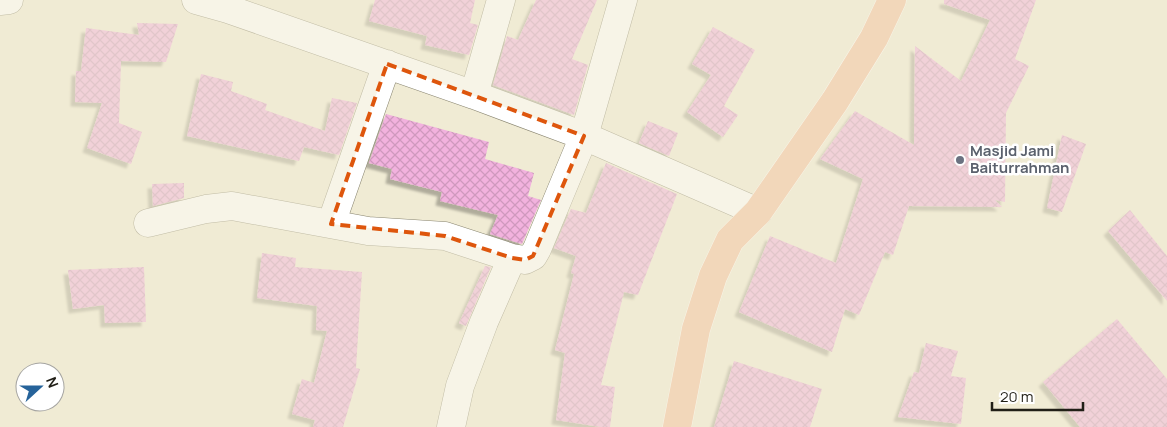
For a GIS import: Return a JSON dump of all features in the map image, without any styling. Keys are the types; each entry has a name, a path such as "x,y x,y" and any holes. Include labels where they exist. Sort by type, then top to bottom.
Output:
{"main road":[{"path":"677,427 696,329 713,276 730,240 758,212 835,101 874,38 892,0"}],"street":[{"path":"0,2 9,0"},
{"path":"196,0 228,9 387,64 584,136 758,212"},
{"path":"474,95 500,0"},
{"path":"148,223 206,209 232,206 368,230 445,236 512,258 525,260 533,256 584,136 623,0"},
{"path":"331,224 387,64"},
{"path":"451,427 460,386 484,322 512,258"}],"highlighted area":[{"path":"387,64 584,136 533,256 525,260 512,258 445,236 331,224"}],"building":[{"path":"375,0 475,0 470,23 478,25 469,55 425,45 427,36 369,21"},
{"path":"536,0 597,0 572,59 588,65 574,115 493,85 507,36 518,40"},
{"path":"944,0 1036,0 1015,59 1029,66 1006,113 1005,202 995,200 1002,207 909,206 893,255 885,252 859,315 845,309 832,352 739,312 770,236 836,263 863,179 820,159 855,111 914,145 915,46 961,81 990,20 944,4"},
{"path":"137,23 178,24 166,62 121,61 119,123 142,132 131,164 87,148 102,103 75,102 76,71 81,71 86,28 139,35"},
{"path":"713,27 755,50 724,106 738,115 723,137 687,112 711,75 692,64"},
{"path":"201,74 233,82 231,91 267,104 265,110 325,131 332,98 357,103 339,155 304,147 299,161 187,136"},
{"path":"386,114 489,142 485,159 534,173 528,196 541,200 522,244 490,234 498,215 440,201 442,192 390,179 392,169 369,163"},
{"path":"648,121 678,133 669,156 639,143"},
{"path":"1062,135 1086,144 1062,212 1047,208"},
{"path":"606,163 677,194 638,295 624,292 601,385 615,387 610,427 601,427 556,420 565,353 555,350 574,274 571,273 576,256 554,248 571,209 586,213"},
{"path":"184,183 184,198 153,206 152,184"},
{"path":"1130,210 1167,256 1167,301 1108,231"},
{"path":"262,253 296,258 295,267 362,272 356,368 360,369 343,427 313,427 315,420 292,414 302,379 314,383 327,331 316,330 317,306 257,298"},
{"path":"485,266 491,267 466,326 459,323"},
{"path":"144,267 146,322 105,323 104,305 73,309 68,270"},
{"path":"1117,319 1167,379 1167,427 1080,427 1043,382"},
{"path":"926,343 958,351 951,376 966,378 961,424 898,417 914,372 919,373"},
{"path":"734,361 822,389 810,427 714,427"}],"place":[{"name":"Masjid Jami Baiturrahman","path":"960,160"}]}
